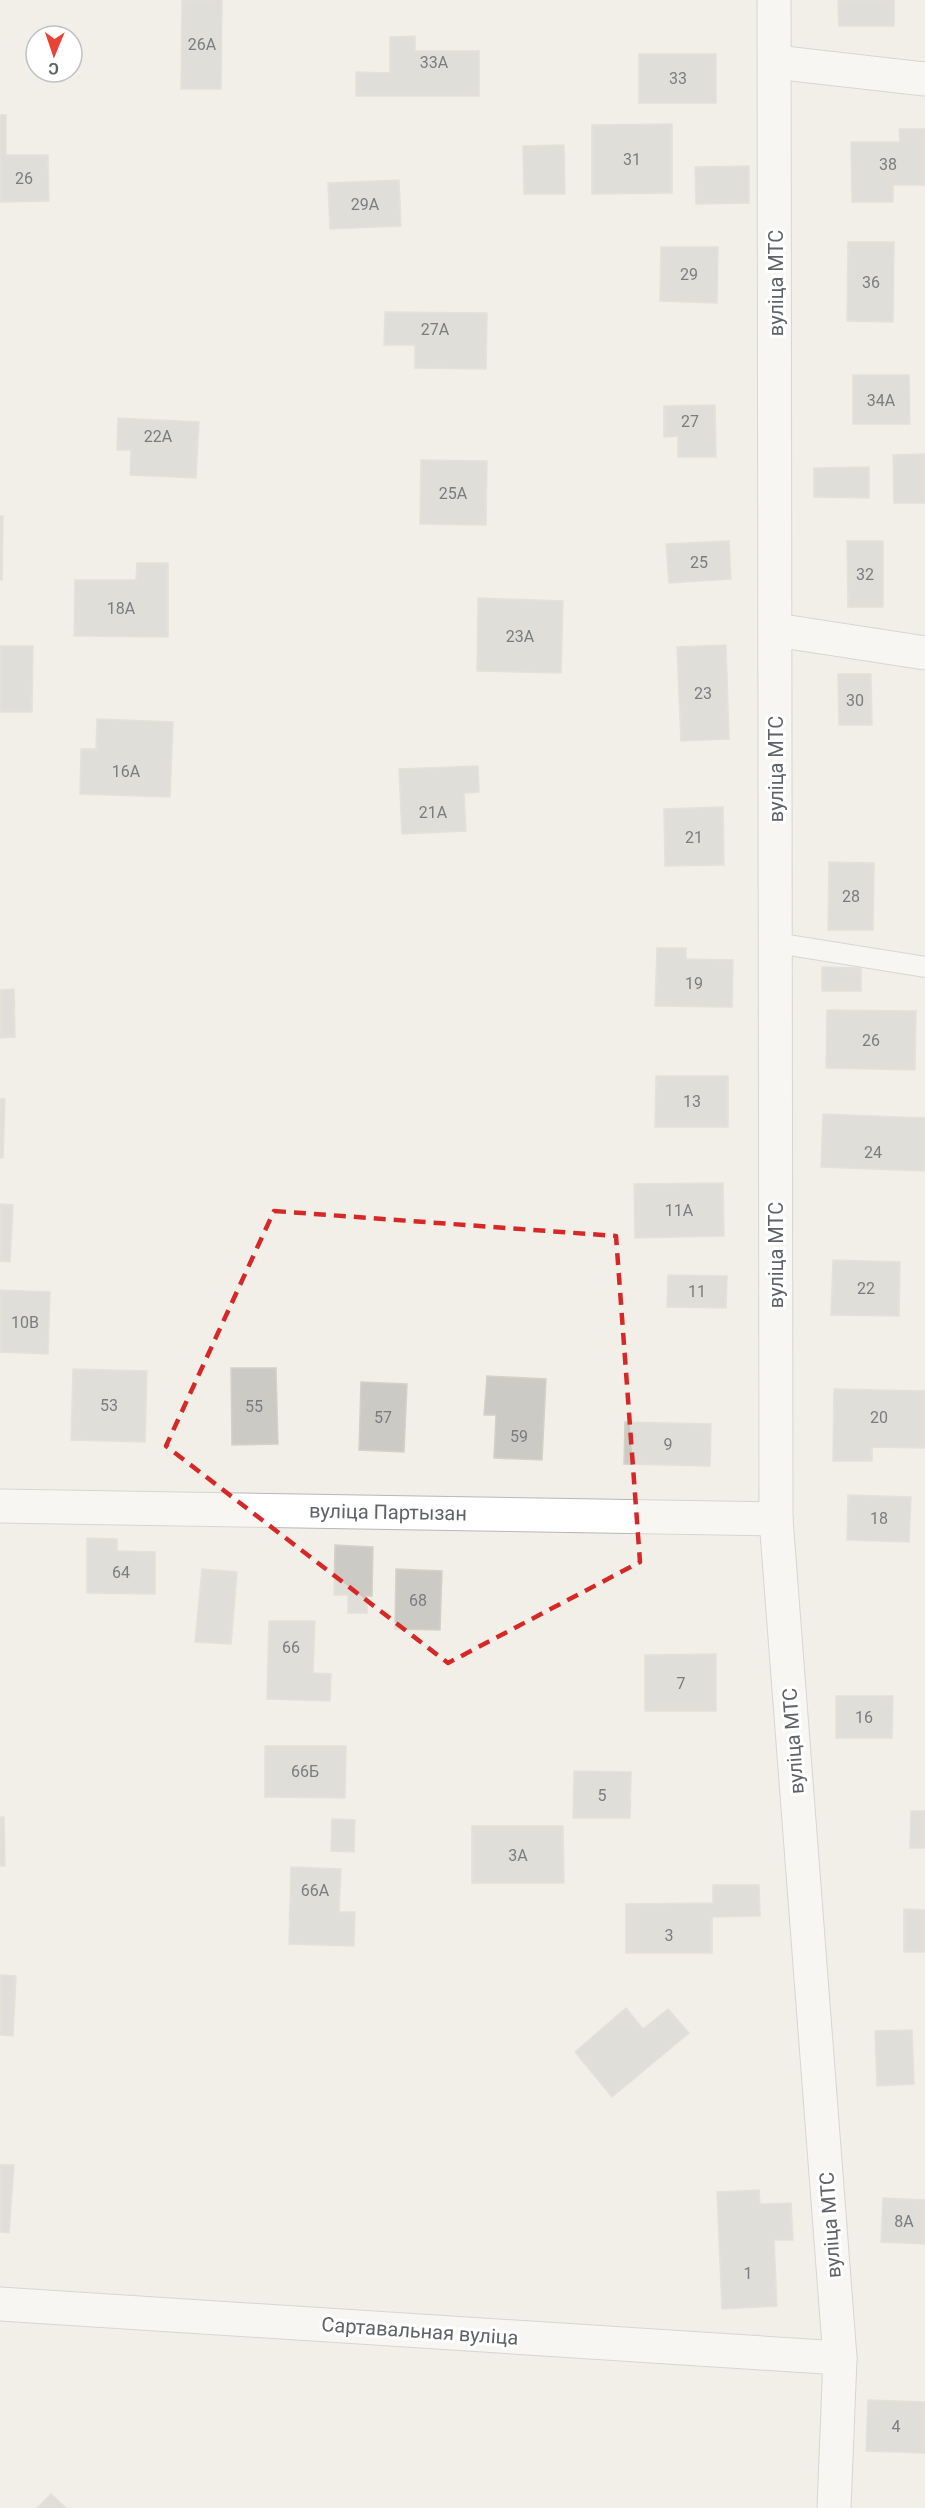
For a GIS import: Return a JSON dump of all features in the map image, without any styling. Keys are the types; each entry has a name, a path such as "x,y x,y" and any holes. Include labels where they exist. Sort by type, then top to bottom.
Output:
{"street":[{"name":"вуліца МТС","path":"774,0 776,1518 840,2358 834,2508"},
{"path":"775,62 925,79"},
{"path":"776,630 925,653"},
{"name":"вуліца Партызан","path":"0,1506 776,1518"},
{"name":"Сартавальная вуліца","path":"0,2304 840,2358"}],"lane":[{"path":"777,943 925,967"}],"highlighted area":[{"path":"274,1211 616,1236 640,1562 448,1663 166,1446"}],"building":[{"path":"182,0 222,0 221,89 181,89"},
{"path":"838,0 894,0 894,26 839,26"},
{"path":"415,36 415,51 479,51 479,96 356,96 356,72 390,73 390,37"},
{"path":"639,54 716,54 716,103 639,103"},
{"path":"0,115 6,115 6,155 48,155 49,201 0,202"},
{"path":"672,124 672,193 592,194 592,125"},
{"path":"899,129 925,129 925,185 893,185 893,202 852,202 851,142 900,142"},
{"path":"564,145 565,194 524,194 523,146"},
{"path":"749,166 749,203 696,204 695,167"},
{"path":"399,180 401,226 330,229 328,183"},
{"path":"848,242 894,242 893,322 847,321"},
{"path":"661,247 718,247 717,303 660,301"},
{"path":"385,312 487,313 486,369 415,368 415,345 384,345"},
{"path":"853,375 909,375 910,424 853,424"},
{"path":"715,405 716,457 678,457 678,436 664,437 664,406"},
{"path":"118,418 199,422 196,478 130,475 131,450 117,450"},
{"path":"925,454 925,503 894,503 893,455"},
{"path":"421,460 487,461 486,525 420,524"},
{"path":"869,467 869,498 814,497 814,468"},
{"path":"0,516 3,516 2,580 0,580"},
{"path":"729,541 731,579 669,583 666,544"},
{"path":"847,541 883,541 883,607 848,607"},
{"path":"137,563 168,563 168,637 74,636 75,580 136,580"},
{"path":"478,598 563,601 561,673 477,671"},
{"path":"726,645 729,739 681,741 677,647"},
{"path":"0,646 33,646 32,712 0,712"},
{"path":"838,674 871,674 872,725 839,725"},
{"path":"97,719 173,722 170,797 80,794 81,749 96,749"},
{"path":"478,766 479,792 464,793 466,831 402,834 399,769"},
{"path":"723,807 724,865 665,866 664,809"},
{"path":"829,862 874,863 873,930 828,930"},
{"path":"657,948 686,948 686,959 733,960 732,1007 655,1006"},
{"path":"822,967 861,968 861,991 822,991"},
{"path":"14,989 15,1037 0,1038 0,990"},
{"path":"827,1010 916,1011 915,1070 826,1068"},
{"path":"656,1076 728,1076 728,1127 655,1127"},
{"path":"0,1099 5,1099 3,1158 0,1158"},
{"path":"823,1114 925,1118 924,1171 821,1167"},
{"path":"723,1183 724,1236 635,1238 634,1184"},
{"path":"0,1204 13,1205 10,1262 0,1261"},
{"path":"833,1260 900,1262 899,1316 831,1315"},
{"path":"668,1275 727,1276 726,1308 667,1307"},
{"path":"0,1290 50,1292 48,1354 0,1352"},
{"path":"231,1368 276,1368 278,1444 232,1445"},
{"path":"73,1369 147,1371 145,1442 71,1440"},
{"path":"487,1376 546,1379 542,1460 494,1458 496,1415 484,1415"},
{"path":"361,1382 407,1384 404,1452 359,1450"},
{"path":"834,1389 925,1391 925,1448 872,1447 872,1461 833,1461"},
{"path":"625,1422 711,1424 710,1466 624,1464"},
{"path":"848,1495 911,1497 909,1542 847,1540"},
{"path":"87,1538 117,1539 117,1551 155,1552 155,1594 87,1593"},
{"path":"335,1545 373,1547 372,1596 367,1596 367,1613 348,1613 348,1595 334,1595"},
{"path":"202,1569 237,1572 231,1644 195,1642"},
{"path":"396,1569 442,1571 440,1630 395,1629"},
{"path":"269,1621 315,1621 313,1673 331,1674 330,1701 267,1699"},
{"path":"716,1654 716,1711 645,1711 645,1655"},
{"path":"836,1696 893,1696 892,1738 836,1738"},
{"path":"265,1746 346,1746 345,1798 265,1797"},
{"path":"574,1771 631,1772 630,1818 573,1818"},
{"path":"911,1811 925,1811 925,1848 910,1848"},
{"path":"0,1817 4,1817 5,1866 0,1866"},
{"path":"332,1819 355,1820 354,1852 331,1851"},
{"path":"472,1826 563,1826 564,1883 472,1883"},
{"path":"291,1867 341,1869 339,1912 355,1912 354,1946 289,1944"},
{"path":"713,1885 759,1885 760,1916 712,1917 712,1953 626,1953 626,1904 713,1903"},
{"path":"904,1909 925,1910 925,1952 904,1952"},
{"path":"0,1975 16,1976 13,2036 0,2035"},
{"path":"626,2008 643,2029 668,2009 689,2033 612,2097 575,2052"},
{"path":"912,2030 914,2084 877,2086 875,2031"},
{"path":"0,2165 14,2165 9,2233 0,2232"},
{"path":"759,2190 760,2204 791,2203 793,2240 774,2240 777,2306 722,2309 717,2192"},
{"path":"883,2198 925,2200 925,2244 881,2242"},
{"path":"868,2400 925,2402 925,2453 866,2451"},
{"path":"51,2494 66,2508 37,2508"}]}
